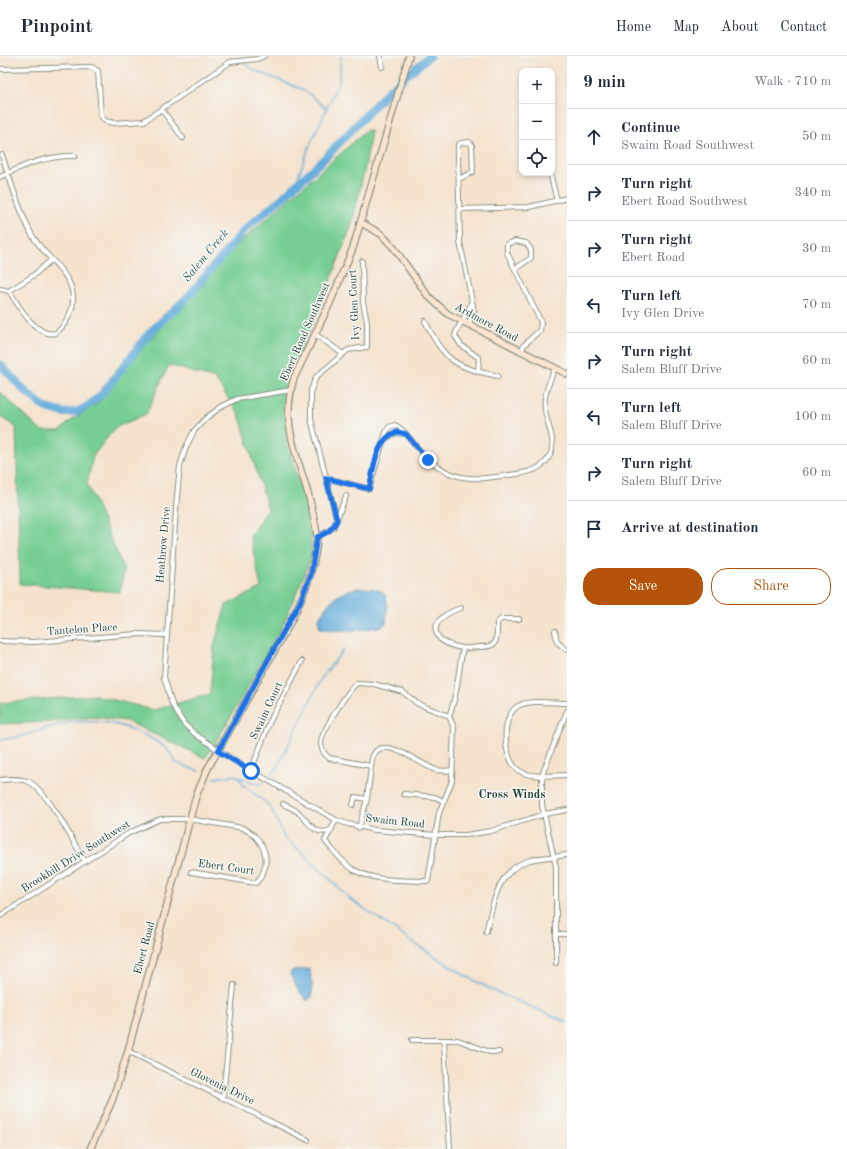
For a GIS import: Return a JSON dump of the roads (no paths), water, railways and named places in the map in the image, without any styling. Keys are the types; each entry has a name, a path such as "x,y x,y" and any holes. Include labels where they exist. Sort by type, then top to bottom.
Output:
{"main road":[{"name":"Ebert Road Southwest","path":"218,751 300,602 311,574 317,537 309,499 290,431 288,414 291,390 294,378 344,272 409,56"},
{"name":"Ardmore Road","path":"360,222 381,234 394,248 428,296 439,307 465,324 567,374"},
{"name":"Ebert Road","path":"90,1149 112,1101 128,1051 189,819 208,768 218,751"}],"street":[{"path":"0,69 92,67 98,71 101,116 105,122 114,123 144,121 230,62 257,59 264,56"},
{"path":"380,56 382,67"},
{"path":"162,110 183,138"},
{"path":"459,179 473,172 472,145 469,142 458,145 460,242 471,303 474,311 465,324 456,329 455,336 460,345 479,358 478,372"},
{"path":"0,289 9,291 33,324 47,333 56,333 68,320 73,304 73,293 65,276 31,234 2,155"},
{"path":"0,177 35,161 64,156 75,156"},
{"path":"551,176 557,200"},
{"path":"460,209 529,208 567,198"},
{"path":"515,270 531,258 531,250 526,243 515,241 507,244 507,253 515,270 541,322 540,330 524,345 520,352"},
{"path":"9,291 34,275 51,260"},
{"name":"Ivy Glen Court","path":"342,354 348,350 367,347 367,322 363,302 362,261"},
{"path":"425,321 445,354 463,368 498,376"},
{"path":"315,334 342,354 316,377 311,390 311,419 337,520"},
{"path":"326,478 369,489 379,449 385,435 392,425 398,426 428,460 437,467 455,476 466,478 491,478 531,472 545,463 551,454 553,444 552,433 545,409 544,398 555,368"},
{"name":"Heathrow Drive","path":"235,762 218,751 184,724 172,704 164,678 166,635 180,466 194,431 206,418 237,399 291,390"},
{"path":"384,440 395,433 406,434"},
{"path":"317,537 329,531 337,520 346,496"},
{"path":"461,608 449,612 441,617 437,623 436,631 437,636 442,641 463,648 490,646 494,643 497,623 501,619 519,619"},
{"path":"555,631 557,642 567,650"},
{"name":"Tantelon Place","path":"0,641 34,642 138,634 166,635"},
{"path":"336,820 325,841 341,860 354,870 377,878 428,881 443,801 452,781 454,728 449,716 455,702 457,677 463,648"},
{"name":"Swaim Court","path":"251,771 270,721 302,661"},
{"path":"370,766 329,758 324,754 321,746 322,739 330,722 349,691 357,683 374,684 403,692 418,704 449,716"},
{"path":"567,703 530,703 518,706 512,712 506,723 505,737 513,764 518,770 531,775 567,775"},
{"path":"556,963 556,867 542,805 542,775 567,712"},
{"path":"359,828 367,799 370,766 373,753 385,748 400,751 436,770 452,770"},
{"name":"Swaim Road","path":"235,762 336,820 359,828 436,835 466,835 490,831 545,814 567,810"},
{"path":"0,780 20,779 37,786 46,797 84,860"},
{"path":"404,794 435,798 443,801"},
{"path":"353,805 355,797 367,799"},
{"path":"283,804 299,813 311,827 318,831 328,831 332,829"},
{"name":"Brookhill Drive Southwest","path":"0,916 84,860 129,833 160,819 189,819"},
{"name":"Ebert Court","path":"189,819 232,826 251,832 261,842 265,851 266,862 256,883 191,872"},
{"path":"486,932 499,884 512,869 521,864 567,855"},
{"path":"557,934 567,934"},
{"path":"223,1097 234,985"},
{"path":"412,1040 464,1041 490,1052 499,1052"},
{"path":"444,1041 450,1149"},
{"name":"Glovenia Drive","path":"128,1051 308,1140"}],"water":[{"path":"357,588 368,588 382,591 387,599 386,623 383,626 367,629 328,630 320,628 318,620 329,603 338,595"},
{"path":"309,969 312,983 312,997 307,1001 298,990 290,974 291,971"}],"waterway":[{"path":"295,185 309,147 339,81 341,56"},
{"name":"Salem Creek","path":"0,364 24,390 44,407 64,413 76,412 86,407 102,394 151,331 187,298 245,229 282,198 327,156 390,89 430,56"},
{"path":"243,62 254,70 304,90 327,109"},
{"path":"270,775 276,770 321,679 343,650"},
{"path":"0,740 18,737 47,728 72,723 108,723 120,725 143,734 166,749 176,763 199,771"},
{"path":"215,778 233,775 258,784 263,783"},
{"path":"239,778 243,785 270,806 285,839 302,852 350,899 417,945 468,977 494,991 567,1022"}],"district":[{"name":"Cross Winds","path":"512,795"}]}
